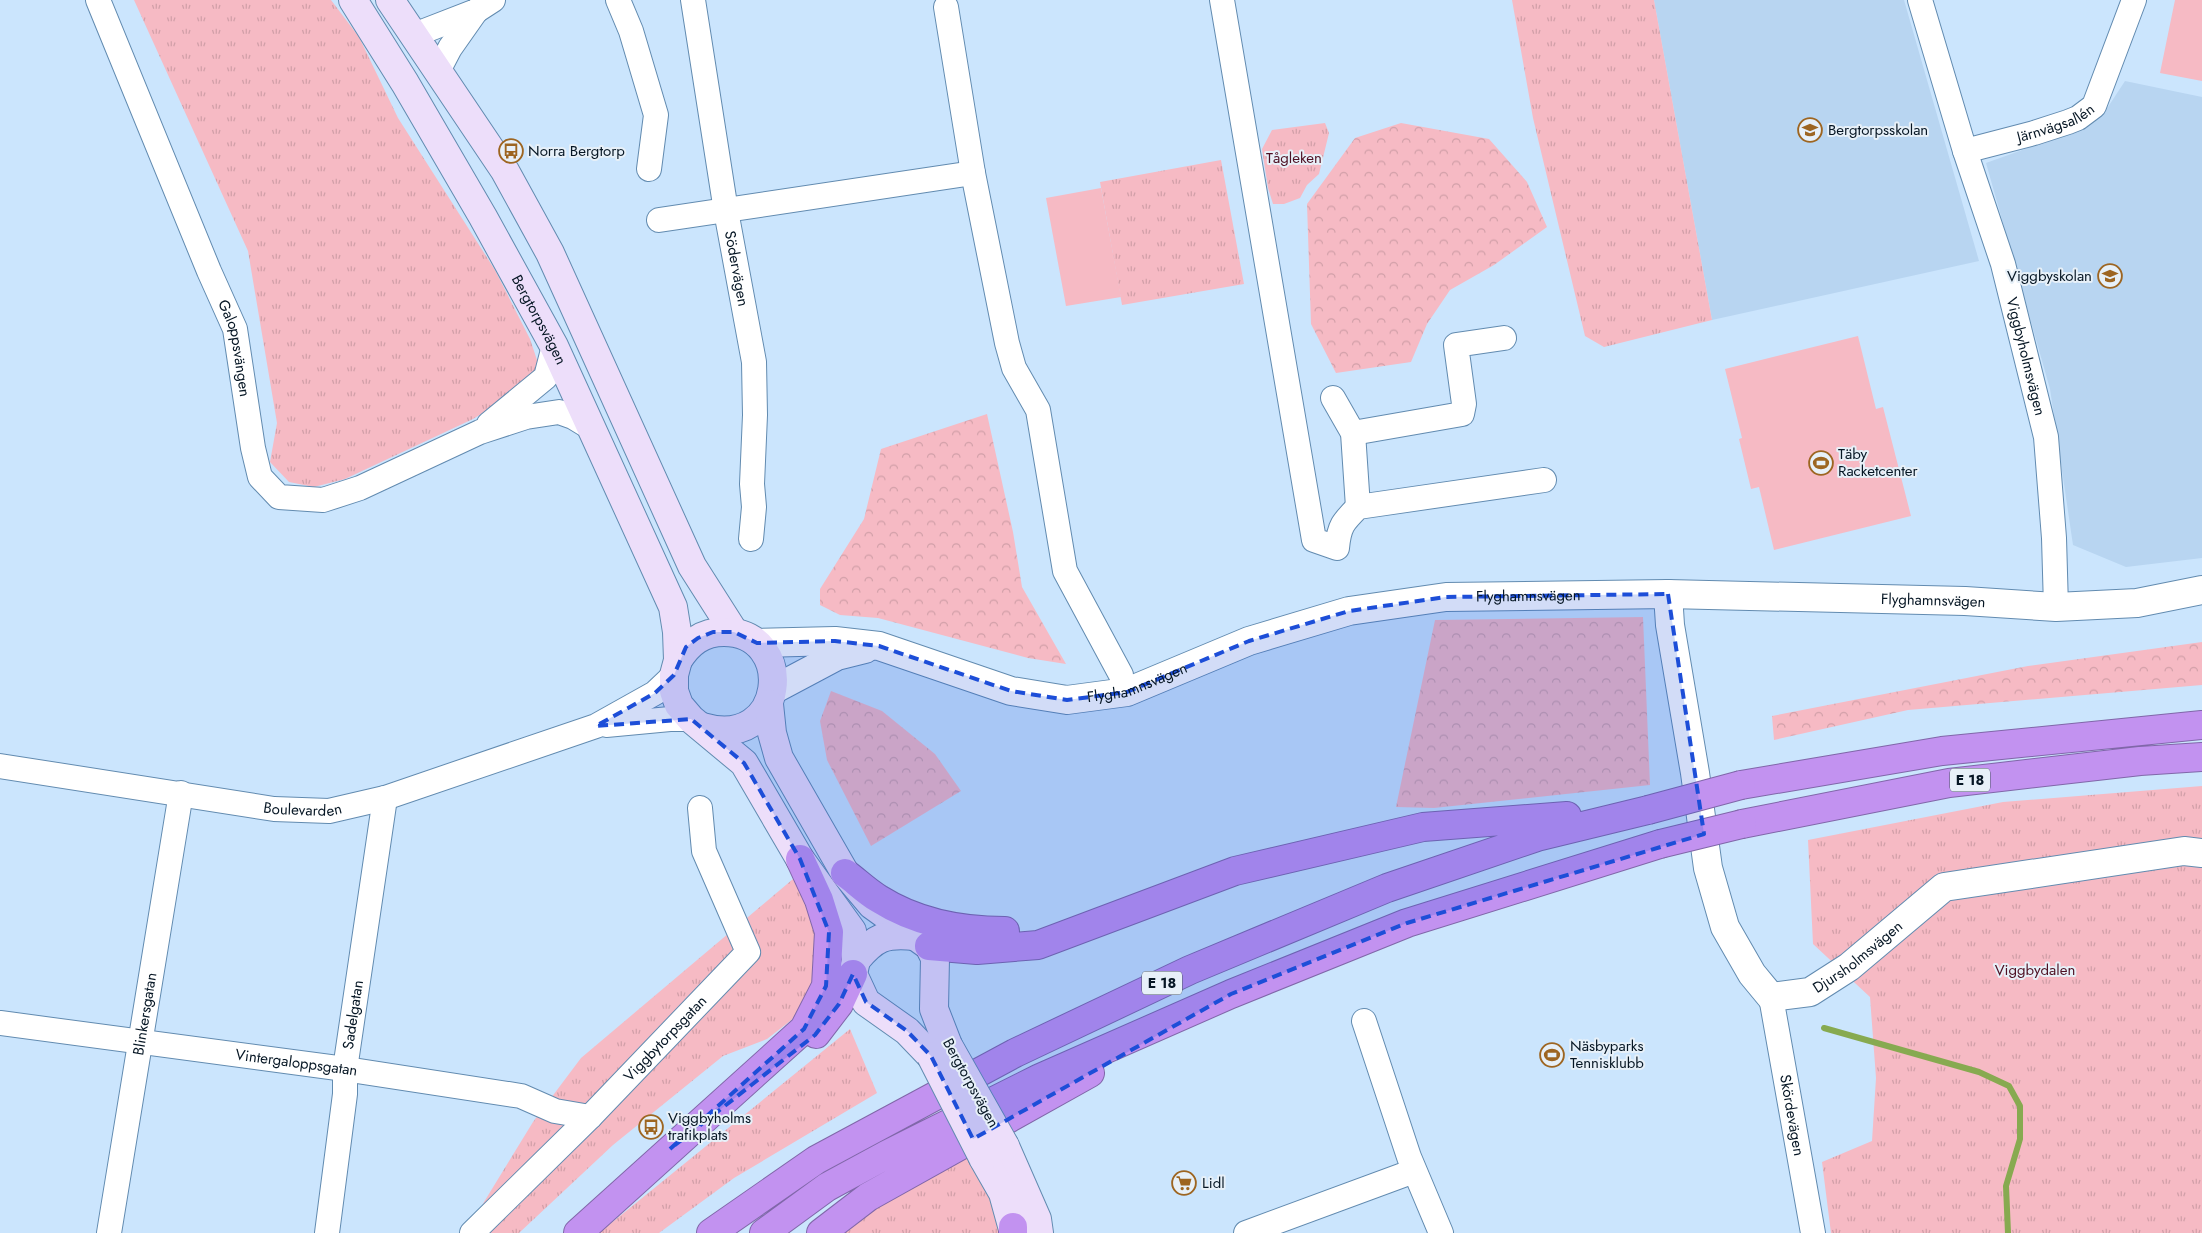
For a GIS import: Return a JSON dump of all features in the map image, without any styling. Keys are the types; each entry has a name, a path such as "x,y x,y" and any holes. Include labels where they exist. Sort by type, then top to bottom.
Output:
{"highway":[{"name":"E 18","path":"711,1233 816,1160 1015,1053 1190,970 1387,888 1537,837 1740,785 1942,751 2202,725"},
{"name":"E 18","path":"764,1233 827,1187 886,1155 1040,1078 1232,994 1408,923 1660,844 1742,824 1949,783 2140,761 2202,758"},
{"path":"922,941 977,950 1038,945 1077,932 1235,871 1423,827 1648,810"},
{"path":"578,1233 804,1028 826,986 829,932 819,900 800,859"},
{"path":"845,873 878,899 919,920 977,931 1077,932"},
{"path":"670,1149 761,1082 815,1035 839,1004 855,967"},
{"path":"821,1233 868,1197 1232,994"}],"main road":[{"name":"Bergtorpsvägen","path":"353,0 415,99 484,217 554,346 672,607 677,632 674,690 679,705 696,723 744,764 800,859 852,931 855,967 866,1002 940,1051"},
{"path":"390,0 505,171 550,253 692,566 745,637 767,657 774,676 771,697 772,733 779,758 845,873 872,905 922,941"},
{"path":"676,667 686,647 698,638 713,632 745,637"},
{"path":"696,723 717,731 733,730 748,725 760,715 771,697"},
{"path":"855,967 867,947 880,937 897,934 922,941"},
{"name":"Bergtorpsvägen","path":"922,941 935,958 934,1009 940,1051 994,1152 1037,1219 1039,1233"},
{"name":"Bergtorpsvägen","path":"994,1152 1002,1193 1013,1231"}],"street":[{"name":"Galoppsvängen","path":"98,0 205,262 235,329 253,448 260,477 279,497 323,500 360,488 480,432 526,417 559,412 573,417 591,428"},
{"path":"618,0 631,31 656,115 649,169"},
{"name":"Södervägen","path":"693,0 726,211 754,362 755,415 752,484 754,507 751,539"},
{"path":"1222,0 1314,540 1338,548 1338,532 1343,521 1358,507 1544,480"},
{"name":"Viggbyholmsvägen","path":"1920,0 1965,151 2002,264 2046,438 2054,538 2056,607"},
{"name":"Järnvägsallén","path":"1965,151 2061,124 2078,118 2094,106 2134,0"},
{"path":"414,34 484,5"},
{"path":"438,70 450,48 484,5"},
{"path":"946,7 973,173 1007,343 1014,368 1038,410 1065,571 1121,675"},
{"path":"659,220 973,173"},
{"path":"1353,433 1462,414 1464,404 1456,345 1504,338"},
{"name":"Galoppsvängen","path":"480,432 546,377 554,346"},
{"path":"1332,398 1353,433 1358,507"},
{"name":"Flyghamnsvägen","path":"745,637 835,641 879,646 1011,690 1067,700 1127,692 1249,641 1349,611 1446,597 1668,594 1965,601 2056,607 2137,603 2202,590"},
{"path":"1668,594 1670,625 1695,773 1708,868 1725,927 1752,974 1771,997"},
{"path":"771,697 837,656 879,646"},
{"name":"Boulevarden","path":"0,766 274,809 329,811 385,798 596,726 655,693 676,667"},
{"name":"Boulevarden","path":"596,726 670,718 696,723"},
{"name":"Blinkersgatan","path":"109,1233 181,794"},
{"name":"Sadelgatan","path":"327,1233 345,1094 345,1069 385,798"},
{"name":"Viggbytorpsgatan","path":"472,1233 590,1117 748,952 704,851 700,808"},
{"name":"Djursholmsvägen","path":"1771,997 1810,992 1841,972 1944,887 2184,851 2202,854"},
{"name":"Skördevägen","path":"1771,997 1813,1233"},
{"path":"1364,1020 1414,1171 1441,1233"},
{"name":"Vintergaloppsgatan","path":"0,1023 345,1069 521,1096 555,1112 590,1117"},
{"path":"1246,1233 1414,1171"}],"highlighted area":[{"path":"1668,594 1704,834 1407,923 1231,994 973,1139 931,1056 907,1031 866,1002 853,974 839,1004 815,1035 670,1149 804,1029 826,986 829,932 800,859 744,763 691,719 596,726 655,693 674,675 686,647 698,638 713,632 734,632 757,643 835,641 879,646 1011,691 1067,700 1127,692 1249,641 1349,611 1446,597"}],"shaded area":[{"name":"Bergtorpsskolan","path":"1654,0 1904,0 1979,261 1712,320"},
{"name":"Viggbyskolan","path":"2125,81 2202,97 2202,558 2126,567 2073,545 2050,389 1986,163 2081,129 2108,107"}],"green space":[{"path":"134,0 331,0 359,37 398,118 495,270 530,339 539,366 521,389 473,419 345,479 314,487 289,482 270,462 277,423 248,251"},
{"path":"1512,0 1654,0 1712,320 1604,347 1585,336 1533,118"},
{"path":"2175,0 2202,0 2202,81 2160,73"},
{"name":"Tågleken","path":"1325,123 1329,133 1319,174 1307,185 1300,198 1284,204 1273,204 1268,188 1262,149 1272,130"},
{"path":"1401,123 1489,139 1527,182 1547,227 1494,265 1450,290 1427,324 1411,362 1336,373 1311,324 1307,204 1355,138"},
{"path":"1221,160 1244,284 1122,305 1100,182"},
{"path":"1101,188 1121,297 1066,306 1046,198"},
{"name":"Täby Racketcenter","path":"1858,336 1876,409 1883,407 1911,516 1774,550 1759,487 1751,489 1739,439 1742,438 1725,369"},
{"path":"987,414 1013,532 1022,587 1066,664 1028,658 878,618 840,615 820,605 820,589 864,519 881,449"},
{"path":"1643,617 1650,785 1434,808 1396,807 1435,620"},
{"path":"2202,642 2202,685 1908,710 1774,740 1772,716 2028,666"},
{"path":"831,691 882,711 935,754 961,791 871,846 827,760 820,721"},
{"name":"Viggbydalen","path":"2202,786 2202,1233 1831,1233 1822,1162 1872,1141 1876,1078 1870,997 1813,944 1808,840 2003,802"},
{"path":"793,879 810,906 818,940 814,980 794,1018 767,1039 723,1056 613,1145 519,1233 470,1233 484,1202 533,1122 581,1058"},
{"path":"850,1029 877,1093 734,1178 659,1233 599,1233"},
{"path":"967,1150 998,1212 1001,1233 842,1233 939,1161"}],"waterway":[{"path":"1824,1028 1979,1072 2009,1086 2020,1106 2020,1139 2006,1186 2008,1233"}],"place":[{"name":"Bergtorpsskolan","path":"1810,130"},
{"name":"Norra Bergtorp","path":"511,151"},
{"name":"Viggbyskolan","path":"2110,276"},
{"name":"Täby Racketcenter","path":"1821,463"},
{"name":"Näsbyparks Tennisklubb","path":"1552,1055"},
{"name":"Viggbyholms trafikplats","path":"651,1127"},
{"name":"Lidl","path":"1184,1183"}]}
